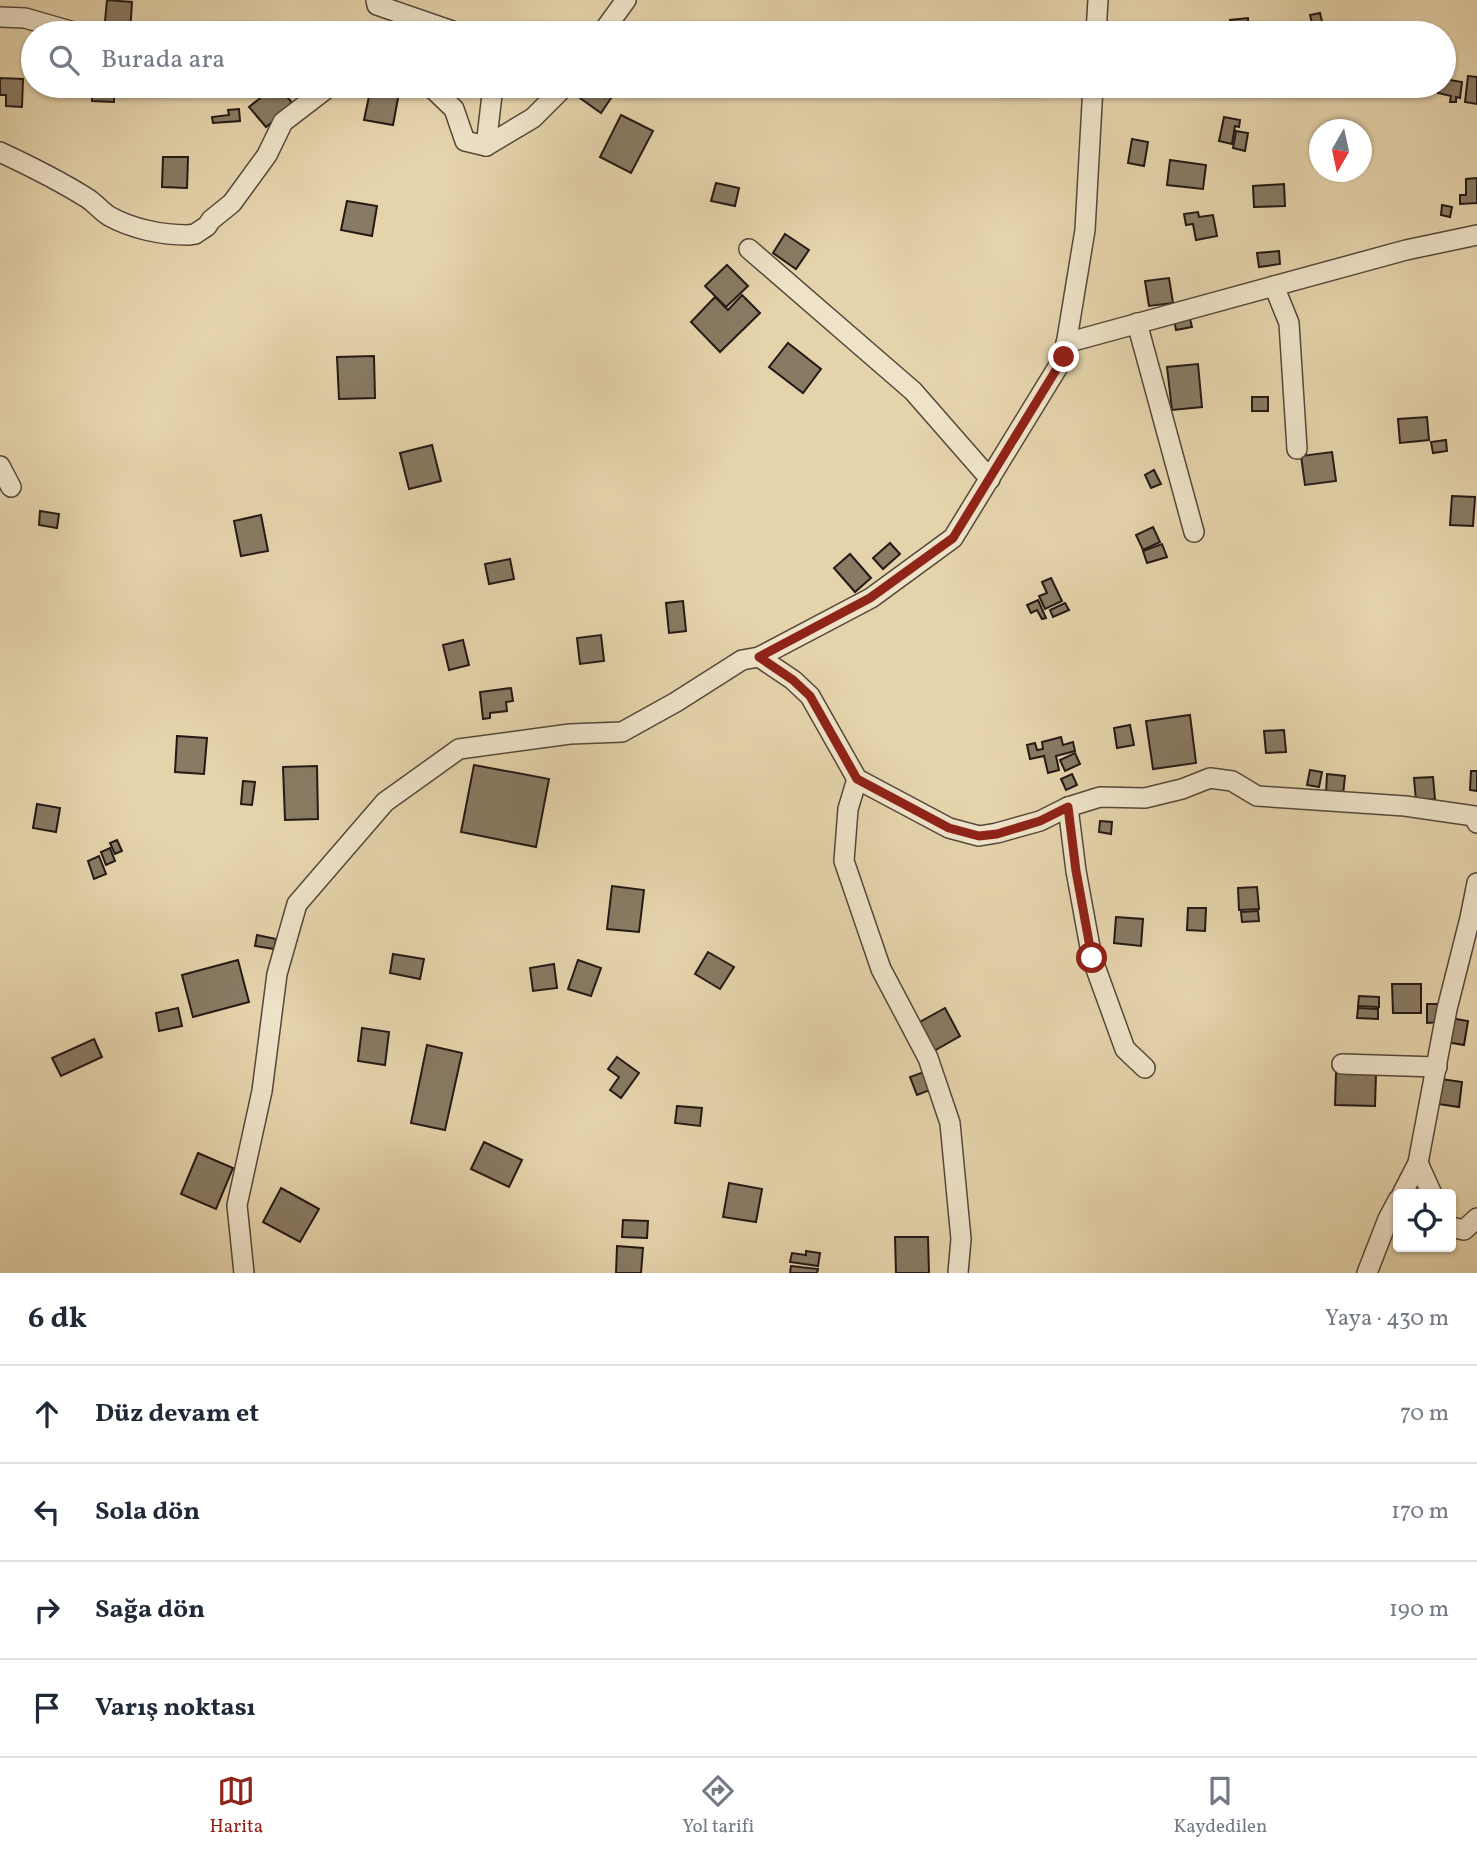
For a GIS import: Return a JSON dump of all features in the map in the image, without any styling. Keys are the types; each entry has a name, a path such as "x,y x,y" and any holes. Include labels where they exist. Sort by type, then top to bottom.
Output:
{"street":[{"path":"376,0 377,5 423,21"},
{"path":"610,21 626,0"},
{"path":"1097,21 1098,0"},
{"path":"0,17 35,21"},
{"path":"0,152 22,161 87,198 103,212 121,222 154,232 195,234 232,203 267,155 283,122 314,98"},
{"path":"443,98 454,109 465,141 486,146 533,118 553,98"},
{"path":"486,146 492,98"},
{"path":"244,1273 237,1205 262,1091 277,974 297,904 385,802 459,749 570,734 622,732 742,660 759,657 870,598 953,538 1064,357 1085,230 1092,98"},
{"path":"1066,342 1406,250 1477,235"},
{"path":"749,249 913,391 990,479"},
{"path":"1273,286 1289,323 1297,449"},
{"path":"1137,323 1194,531"},
{"path":"0,466 11,487"},
{"path":"759,657 793,680 810,696 857,779 949,828 979,836 997,834 1040,821 1068,807 1100,797 1145,798 1182,789 1210,778 1232,781 1258,796 1405,806 1476,818"},
{"path":"857,779 848,809 845,861 881,969 928,1058 950,1123 961,1239 958,1273"},
{"path":"1068,807 1076,871 1092,958 1125,1049 1145,1068"},
{"path":"1405,1189 1418,1163 1447,1009 1477,883"},
{"path":"1342,1064 1437,1068"},
{"path":"1418,1163 1430,1189"},
{"path":"1367,1273 1393,1210"},
{"path":"1456,1228 1464,1230 1477,1217"}],"building":[{"path":"107,0 132,2 131,21 105,21"},
{"path":"1320,13 1322,21 1311,21 1310,15"},
{"path":"1248,18 1248,21 1230,21"},
{"path":"1468,76 1477,77 1477,104 1465,102"},
{"path":"0,78 21,79 22,107 6,106 6,95 0,95"},
{"path":"1456,81 1462,82 1460,98 1456,97"},
{"path":"92,98 114,98 114,102 92,101"},
{"path":"260,98 288,98 294,105 266,127 249,107"},
{"path":"369,98 398,98 393,125 364,120"},
{"path":"580,98 611,98 601,113"},
{"path":"239,109 240,121 213,123 212,117 229,115 228,110"},
{"path":"621,115 653,131 631,173 600,157"},
{"path":"1224,117 1240,120 1239,127 1235,126 1232,144 1219,141"},
{"path":"1236,131 1248,133 1245,151 1233,148"},
{"path":"1132,139 1148,142 1144,166 1128,163"},
{"path":"163,157 188,157 187,188 162,187"},
{"path":"1170,160 1206,165 1203,189 1167,185"},
{"path":"1477,178 1477,203 1460,204 1460,195 1466,195 1466,179"},
{"path":"716,183 739,188 735,206 711,201"},
{"path":"1284,184 1285,206 1254,207 1253,186"},
{"path":"347,201 377,206 372,236 341,230"},
{"path":"1442,205 1452,207 1450,217 1441,215"},
{"path":"1198,212 1199,217 1213,215 1217,236 1196,240 1193,224 1186,225 1184,214"},
{"path":"785,234 809,250 796,269 773,253"},
{"path":"1279,251 1280,264 1259,267 1257,253"},
{"path":"727,265 748,286 726,307 705,286"},
{"path":"1169,278 1173,303 1149,306 1145,281"},
{"path":"742,295 760,313 720,352 691,322 715,297 728,310"},
{"path":"1188,311 1192,327 1176,330 1173,315"},
{"path":"788,343 821,369 803,393 769,367"},
{"path":"374,356 375,398 339,399 337,357"},
{"path":"1198,364 1202,407 1172,410 1167,367"},
{"path":"1252,397 1268,397 1268,411 1252,411"},
{"path":"1427,417 1429,440 1400,443 1398,419"},
{"path":"1446,440 1447,451 1433,453 1431,442"},
{"path":"432,445 441,481 409,489 400,453"},
{"path":"1332,452 1336,481 1305,485 1301,456"},
{"path":"1154,470 1161,484 1151,488 1145,475"},
{"path":"1452,496 1475,497 1473,526 1450,525"},
{"path":"40,511 59,514 57,528 39,525"},
{"path":"261,515 268,551 241,556 234,521"},
{"path":"1153,527 1160,542 1143,550 1136,535"},
{"path":"890,543 900,554 883,569 873,558"},
{"path":"1162,544 1167,557 1147,563 1143,551"},
{"path":"850,554 871,578 855,592 834,568"},
{"path":"510,559 514,579 489,584 485,564"},
{"path":"1051,578 1062,601 1045,609 1039,596 1047,593 1042,582"},
{"path":"1038,600 1046,618 1042,619 1037,610 1031,613 1027,605"},
{"path":"683,601 686,631 669,633 666,603"},
{"path":"1065,603 1069,610 1053,617 1050,610"},
{"path":"601,635 604,661 580,664 577,638"},
{"path":"463,640 469,665 449,670 443,645"},
{"path":"511,688 513,701 506,702 507,711 490,713 490,718 483,719 480,692"},
{"path":"1190,715 1196,763 1153,769 1146,721"},
{"path":"1130,725 1134,745 1117,748 1114,728"},
{"path":"1284,730 1286,752 1266,753 1264,731"},
{"path":"177,736 207,738 204,774 175,772"},
{"path":"1061,737 1063,745 1073,742 1075,751 1056,756 1059,770 1048,773 1044,756 1030,759 1027,745 1035,743 1037,750 1043,749 1042,742"},
{"path":"1075,753 1080,764 1065,771 1060,760"},
{"path":"474,765 549,779 536,847 461,832"},
{"path":"317,766 318,819 285,820 283,767"},
{"path":"1310,770 1322,772 1319,787 1307,785"},
{"path":"1471,771 1477,771 1477,791 1470,790"},
{"path":"1072,774 1077,785 1066,790 1061,779"},
{"path":"1327,774 1345,776 1343,795 1326,794"},
{"path":"1433,777 1435,799 1416,801 1414,778"},
{"path":"243,781 255,782 252,805 241,804"},
{"path":"37,804 60,808 56,832 33,828"},
{"path":"1100,821 1112,822 1111,834 1099,832"},
{"path":"117,840 122,851 115,854 110,843"},
{"path":"110,848 115,861 106,865 101,852"},
{"path":"99,856 106,874 94,879 88,861"},
{"path":"612,886 644,890 639,932 607,929"},
{"path":"1257,887 1259,909 1239,910 1238,888"},
{"path":"1188,908 1206,908 1205,931 1187,930"},
{"path":"1258,911 1259,921 1242,922 1241,912"},
{"path":"1116,917 1143,919 1141,946 1114,943"},
{"path":"257,935 276,939 274,949 255,946"},
{"path":"708,952 734,967 720,989 695,974"},
{"path":"393,954 424,959 420,979 390,973"},
{"path":"238,960 249,1002 193,1017 182,975"},
{"path":"578,960 601,968 591,996 568,989"},
{"path":"554,964 557,988 533,991 530,968"},
{"path":"1392,984 1421,984 1421,1013 1393,1013"},
{"path":"1359,996 1379,997 1379,1007 1358,1006"},
{"path":"1427,1004 1440,1004 1440,1022 1427,1023"},
{"path":"178,1008 182,1026 159,1031 156,1013"},
{"path":"945,1008 960,1036 934,1051 918,1023"},
{"path":"1358,1008 1378,1009 1378,1019 1357,1018"},
{"path":"1450,1018 1468,1021 1464,1045 1446,1042"},
{"path":"362,1028 389,1032 385,1065 358,1061"},
{"path":"94,1039 102,1057 61,1076 52,1058"},
{"path":"427,1045 462,1053 445,1130 411,1123"},
{"path":"617,1057 639,1073 621,1098 610,1090 619,1077 608,1069"},
{"path":"924,1072 930,1090 917,1095 910,1077"},
{"path":"1336,1073 1376,1073 1375,1106 1335,1105"},
{"path":"1441,1079 1462,1082 1459,1107 1438,1104"},
{"path":"677,1106 702,1108 700,1126 675,1123"},
{"path":"484,1142 522,1160 509,1187 471,1169"},
{"path":"198,1153 233,1168 216,1209 181,1194"},
{"path":"729,1183 762,1189 756,1222 723,1217"},
{"path":"281,1188 319,1209 300,1242 263,1222"},
{"path":"623,1220 648,1221 647,1238 622,1237"},
{"path":"895,1237 928,1237 929,1273 896,1273"},
{"path":"617,1246 643,1248 641,1273 616,1273"},
{"path":"806,1251 820,1253 818,1266 790,1262 792,1253 806,1255"},
{"path":"791,1266 818,1269 817,1273 790,1273"}],"route":[{"path":"1064,357 953,538 870,598 759,657 793,680 810,696 857,779 949,828 979,836 997,834 1040,821 1068,807 1076,871 1092,958"}]}
